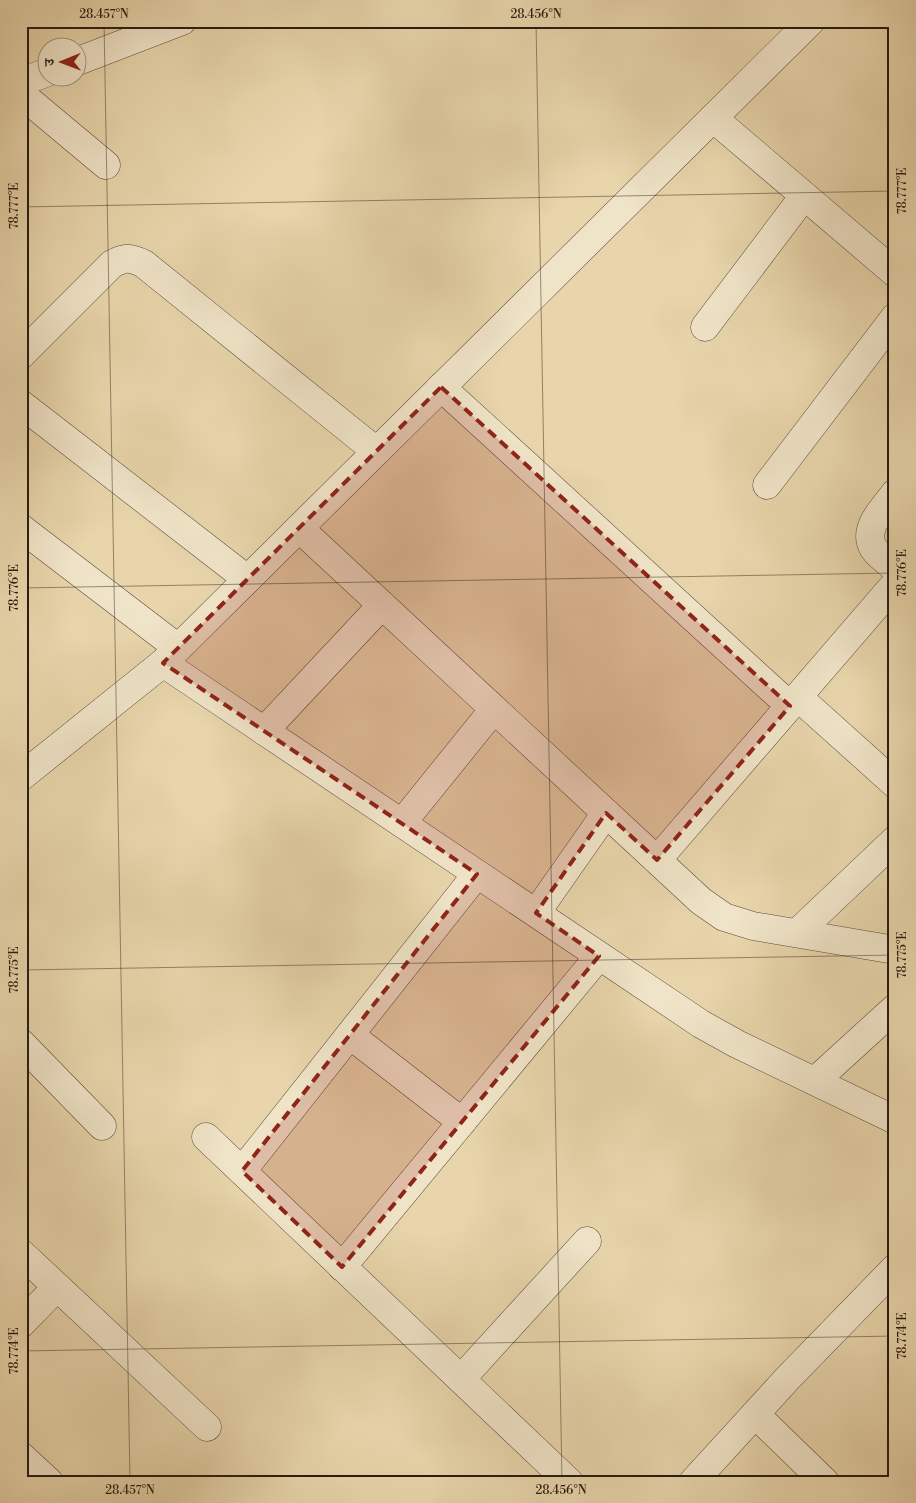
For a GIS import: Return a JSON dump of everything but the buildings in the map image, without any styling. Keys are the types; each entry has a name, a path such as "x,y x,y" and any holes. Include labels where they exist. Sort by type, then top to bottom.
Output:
{"street":[{"path":"88,57 182,21"},
{"path":"21,777 170,655 811,21"},
{"path":"21,82 38,76"},
{"path":"21,94 106,165"},
{"path":"713,118 895,274"},
{"path":"705,327 804,196"},
{"path":"21,355 112,264 122,259 133,258 144,264 376,451"},
{"path":"767,486 895,317"},
{"path":"442,386 794,702 895,784"},
{"path":"21,404 248,579"},
{"path":"895,493 870,529 869,539 874,550 895,568"},
{"path":"21,528 170,655 264,731 701,1024 737,1044 895,1120"},
{"path":"299,528 701,901 724,917 753,926 895,950"},
{"path":"657,860 895,584"},
{"path":"264,731 382,605"},
{"path":"402,823 494,709"},
{"path":"536,913 606,813"},
{"path":"797,933 895,840"},
{"path":"242,1171 477,874"},
{"path":"342,1267 600,956"},
{"path":"815,1082 895,1008"},
{"path":"350,1035 462,1122"},
{"path":"21,1043 102,1126"},
{"path":"206,1137 569,1482"},
{"path":"461,1379 587,1241"},
{"path":"21,1253 206,1427"},
{"path":"693,1482 787,1379 895,1268"},
{"path":"21,1324 57,1287"},
{"path":"755,1414 825,1482"},
{"path":"21,1456 49,1482"}],"highlighted area":[{"path":"441,387 790,706 657,860 606,813 536,913 599,956 342,1267 242,1171 477,874 163,663"}]}
